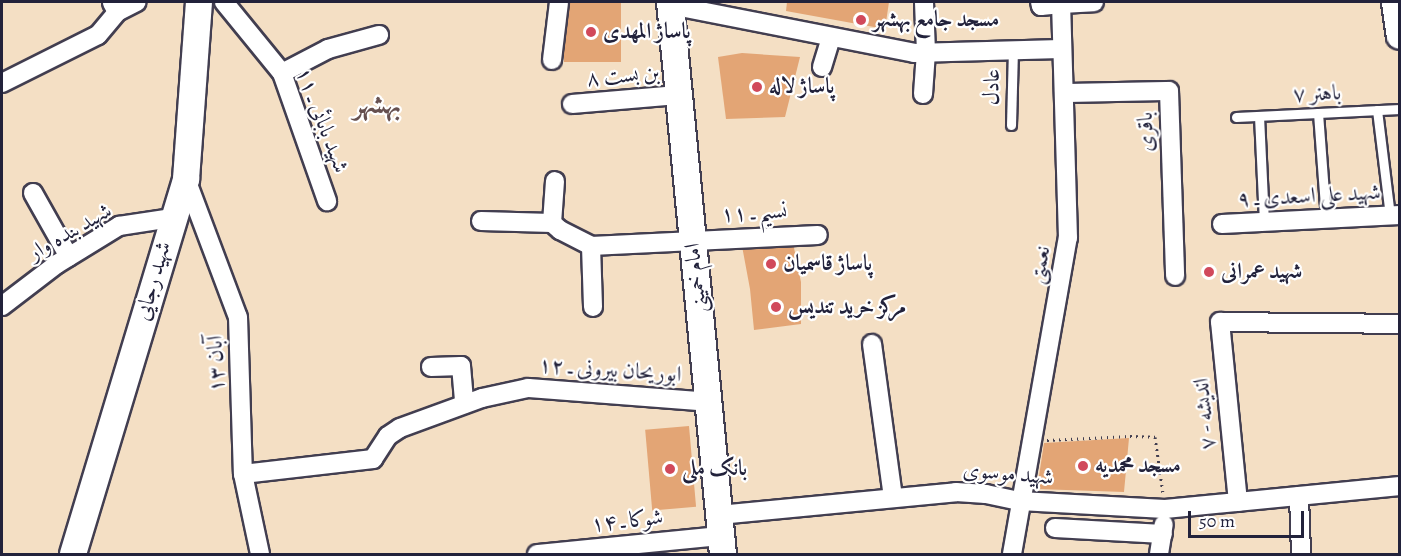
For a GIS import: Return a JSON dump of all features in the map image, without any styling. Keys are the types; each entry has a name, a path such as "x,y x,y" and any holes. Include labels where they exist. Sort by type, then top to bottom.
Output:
{"street":[{"path":"2,83 98,35 114,7 137,2"},
{"name":"شهید رجایی","path":"73,555 172,218 186,179 199,2"},
{"name":"شهید بابائی ـ ۱۱","path":"224,2 282,73 327,201"},
{"path":"552,60 559,2"},
{"path":"923,94 926,52 924,2"},
{"path":"1040,2 1041,6 1094,2"},
{"path":"1395,2 1400,36"},
{"path":"670,3 914,53 1061,49"},
{"name":"امام خمینی","path":"670,3 721,535"},
{"name":"نعمتی","path":"1012,555 1068,238 1061,4"},
{"path":"282,73 328,49 379,35"},
{"path":"822,67 831,37"},
{"name":"باقری","path":"1064,93 1169,91 1175,276"},
{"name":"بن بست ۸","path":"572,104 678,95"},
{"name":"۱۳ آبان","path":"186,179 238,316 243,474 260,555"},
{"path":"552,223 555,181"},
{"path":"33,193 69,256"},
{"name":"شهید علی اسعدی ـ ۹","path":"1222,224 1395,215"},
{"name":"شهید بنده وار","path":"2,306 69,256 119,226 172,218"},
{"path":"481,221 552,223 560,230 591,246 593,307"},
{"name":"نسیم ـ ۱۱","path":"591,246 818,235"},
{"name":"اندیشه - ۷","path":"1238,502 1220,322 1400,324"},
{"path":"872,344 893,498"},
{"path":"431,367 461,366 464,404"},
{"name":"ابوریحان بیرونی ـ ۱۲","path":"243,474 373,459 388,436 400,428 464,404 528,388 708,402"},
{"name":"شهید موسوی","path":"721,535 893,498 956,492 986,494 1020,501 1166,509 1400,486"},
{"path":"1299,496 1301,555"},
{"path":"1159,555 1166,509"},
{"path":"1055,528 1163,534"},
{"name":"شوکا ـ ۱۴","path":"537,555 721,535"}],"lane":[{"name":"عادل","path":"1011,125 1013,50"},
{"name":"باهنر ۷","path":"1236,117 1400,109"},
{"path":"1377,110 1395,215"},
{"path":"1318,113 1326,219"},
{"path":"1259,116 1264,222"}],"path":[{"path":"1031,443 1045,440 1119,436 1155,437 1166,509"}],"building":[{"name":"پاساژ المهدی","path":"564,2 621,2 621,62 564,62"},
{"name":"مسجد جامع بهشهر","path":"787,2 889,2 885,29 786,11"},
{"name":"پاساژ لاله","path":"742,53 800,57 785,117 726,119 718,57"},
{"path":"793,243 801,282 801,324 754,330 750,289 742,246"},
{"name":"بانک ملی","path":"689,426 696,507 652,511 645,430"},
{"name":"مسجد محمدیه","path":"1129,438 1124,492 1037,489 1044,443"}],"place":[{"name":"مسجد جامع بهشهر","path":"861,20"},
{"name":"پاساژ المهدی","path":"591,32"},
{"name":"پاساژ لاله","path":"757,87"},
{"name":"پاساژ قاسمیان","path":"771,264"},
{"name":"شهید عمرانی","path":"1209,272"},
{"name":"مرکز خرید تندیس","path":"776,307"},
{"name":"مسجد محمدیه","path":"1083,466"},
{"name":"بانک ملی","path":"670,469"}],"district":[{"name":"بهشهر","path":"377,104"}]}
